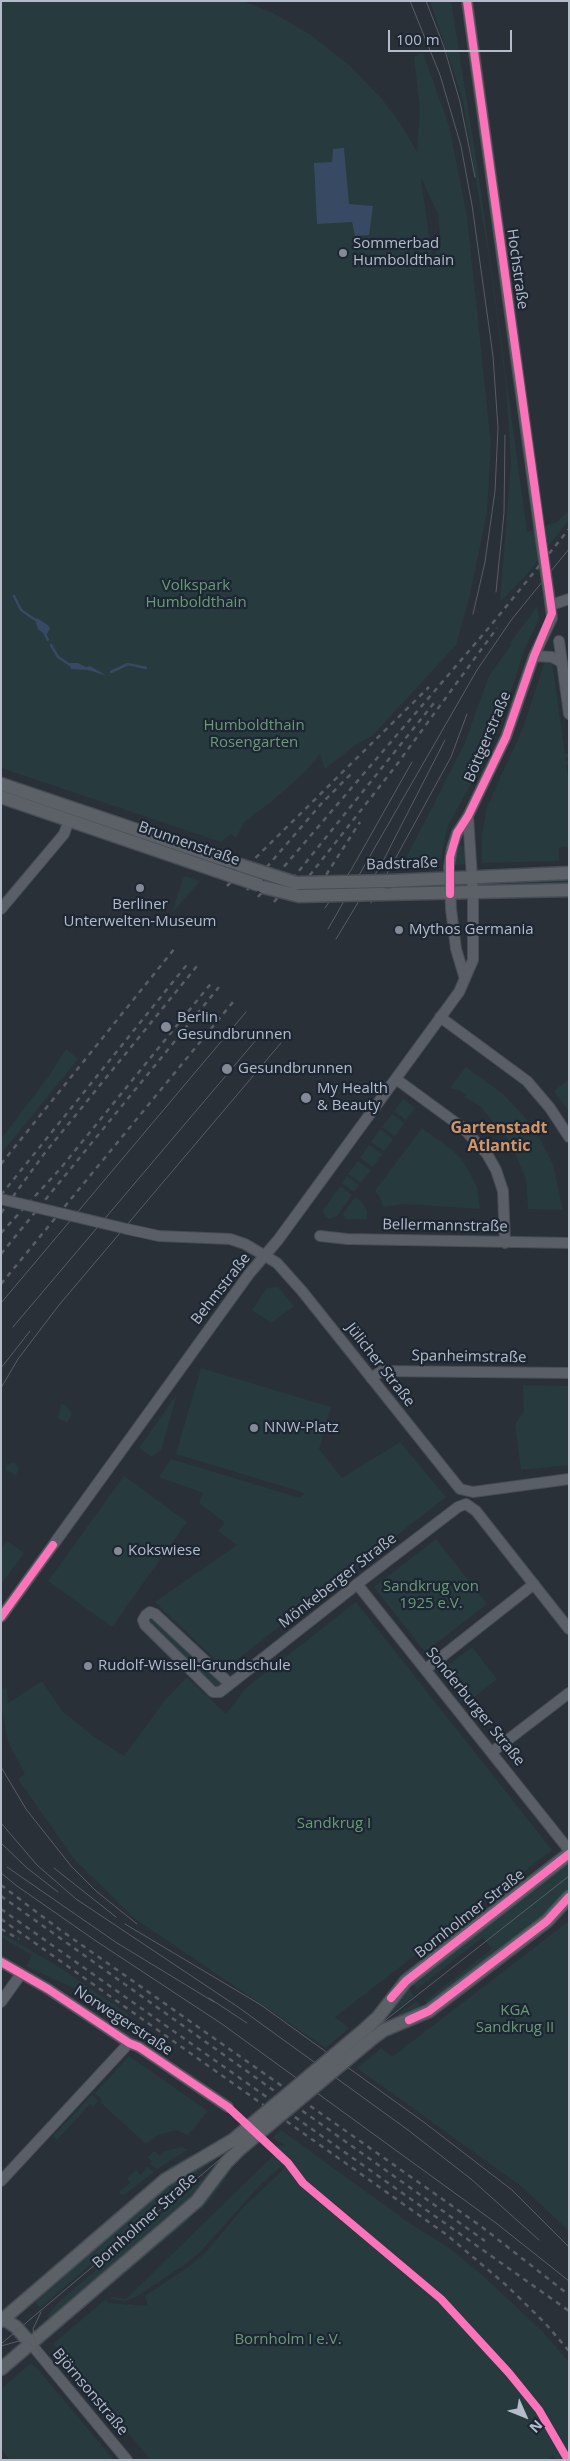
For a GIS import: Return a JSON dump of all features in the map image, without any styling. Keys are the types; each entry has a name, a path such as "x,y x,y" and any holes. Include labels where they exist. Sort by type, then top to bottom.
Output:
{"main road":[{"name":"Brunnenstraße","path":"1,784 41,804 229,876 278,892 298,890"},
{"name":"Brunnenstraße","path":"1,797 41,804"},
{"name":"Brunnenstraße","path":"71,815 240,865 298,890"},
{"name":"Badstraße","path":"298,890 391,881 569,874"},
{"name":"Badstraße","path":"298,890 383,894 569,890"},
{"name":"Bornholmer Straße","path":"2,2319 165,2180 236,2144 369,2034 378,2016 406,1981 569,1854"},
{"name":"Bornholmer Straße","path":"369,2034 384,2030 429,2011 547,1921 569,1897"},
{"name":"Bornholmer Straße","path":"1,2369 197,2201 226,2163 236,2144"},
{"path":"2,2319 16,2327 30,2344"}],"street":[{"name":"Hochstraße","path":"467,1 551,605"},
{"path":"551,605 569,599"},
{"name":"Böttgerstraße","path":"450,894 452,848 457,833 468,816 506,737 534,656 552,618 551,605"},
{"path":"559,641 569,714"},
{"path":"534,656 552,657 561,662"},
{"path":"1,909 64,834 71,815"},
{"name":"Böttgerstraße","path":"468,816 473,893"},
{"name":"Behmstraße","path":"1,1617 249,1274 266,1256 458,992 473,960 473,893"},
{"path":"450,894 456,949 465,979"},
{"path":"440,1017 527,1081 550,1108 569,1137"},
{"path":"396,1079 463,1128 487,1154 496,1170 503,1190 504,1243"},
{"path":"1,1200 149,1234 230,1239 245,1244 266,1256"},
{"name":"Bellermannstraße","path":"320,1236 347,1239 569,1243"},
{"name":"Jülicher Straße","path":"266,1256 277,1263 294,1280 457,1487 468,1492 569,1479"},
{"name":"Spanheimstraße","path":"370,1378 382,1371 569,1373"},
{"name":"Mönkeberger Straße","path":"230,1684 357,1584 458,1507 466,1504 476,1511 534,1584"},
{"name":"Sonderburger Straße","path":"357,1584 569,1850"},
{"path":"426,1669 534,1584 569,1628"},
{"path":"150,1612 155,1614 230,1684 220,1692 213,1692 145,1625 143,1620 146,1615 150,1612"},
{"path":"492,1752 569,1693"},
{"name":"Norwegerstraße","path":"1,1962 138,2047 228,2107"},
{"path":"1,2002 21,1974"},
{"path":"1,2181 129,2043"},
{"name":"Björnsonstraße","path":"30,2344 127,2460"}],"green space":[{"name":"Volkspark Humboldthain","path":"1,1 243,1 273,13 311,35 349,65 381,98 400,123 417,152 420,110 414,57 423,53 449,126 467,216 491,444 487,512 469,599 456,645 372,736 354,746 325,769 320,754 304,773 244,822 236,838 231,834 221,842 1,768","holes":["421,178 438,214 441,246 432,257"]},
{"path":"430,1 451,1 478,170 527,532 557,522 569,510 569,520 528,573 500,602 511,463 506,385 490,264 462,97"},
{"path":"537,607 539,619 525,648 506,707 488,752 447,828 440,864 402,866 464,745 489,676 511,645 510,643"},
{"path":"545,661 552,662 565,754 569,754 569,757 565,758 566,761 569,760 569,764 566,765 569,781 569,861 568,848 565,846 559,848 559,861 482,863 482,835 487,807 523,728"},
{"path":"461,845 465,847 467,864 455,865 457,848"},
{"path":"185,876 200,881 172,913 183,879"},
{"path":"569,880 569,885 510,886 510,881"},
{"path":"66,1049 78,1059 1,1154 1,1139 49,1076"},
{"path":"466,1067 503,1094 534,1127 553,1165 563,1210 528,1209 526,1179 510,1142 480,1106 465,1097 466,1095 459,1090 450,1088"},
{"path":"569,1079 569,1111 554,1091"},
{"path":"403,1099 415,1108 406,1120 394,1111"},
{"path":"392,1114 404,1123 395,1136 382,1127"},
{"path":"422,1128 451,1149 463,1161 477,1187 480,1209 405,1204 383,1207 380,1197 375,1191"},
{"path":"380,1129 393,1139 384,1151 371,1142"},
{"path":"369,1145 382,1154 373,1167 360,1158"},
{"path":"358,1161 371,1170 361,1183 348,1174"},
{"path":"347,1176 359,1185 354,1192 342,1183"},
{"path":"340,1186 352,1195 337,1216 329,1219 325,1216 323,1210"},
{"path":"355,1197 362,1202 367,1211 367,1219 345,1219 343,1214"},
{"path":"278,1287 294,1306 271,1323 252,1310 267,1288"},
{"path":"201,1368 331,1407 319,1449 342,1478 400,1442 446,1497 225,1669 155,1602 237,1545 218,1531 225,1523 199,1503 203,1493 159,1477 171,1459 300,1498 305,1493 176,1454"},
{"path":"523,1385 569,1386 569,1465 521,1470 515,1424 524,1412"},
{"path":"177,1394 161,1450 152,1457 139,1448"},
{"path":"61,1404 66,1405 72,1414 67,1423 58,1418"},
{"path":"14,1462 19,1468 16,1475 5,1470 7,1465"},
{"name":"Kokswiese","path":"124,1476 187,1522 112,1627 48,1581"},
{"name":"Sandkrug von 1925 e.V.","path":"436,1539 487,1604 425,1652 374,1587"},
{"path":"7,1541 24,1553 1,1584 1,1548"},
{"name":"Sandkrug I","path":"356,1602 552,1850 335,2017 349,2028 326,2048 134,1918 74,1859 18,1779 25,1774 8,1742 1,1704 1,1689 7,1688 8,1703 42,1681 62,1711 93,1736 124,1756 165,1700 187,1677 226,1714 246,1688"},
{"path":"151,1616 223,1683 218,1688 147,1622"},
{"name":"Sandkrug von 1925 e.V.","path":"472,1647 497,1679 466,1704 441,1671"},
{"path":"569,1860 569,1889 555,1907 429,2006 425,2001 492,1949 483,1937 417,1989 411,1982"},
{"name":"KGA Sandkrug II","path":"569,1921 569,2231 521,2186 357,2068 381,2048 392,2057"},
{"path":"1,1933 59,1967 129,2015 125,2020 82,1992 26,1966 32,1955 1,1937"},
{"path":"407,1986 414,1996 387,2016 385,2015"},
{"path":"417,2001 424,2009 390,2023 389,2020"},
{"path":"129,2056 208,2111 188,2135 176,2130 158,2135 146,2144 100,2102 102,2100 95,2093"},
{"path":"92,2095 98,2101 93,2107 90,2104 57,2140 53,2136"},
{"name":"Bornholm I e.V.","path":"281,2130 409,2223 449,2248 481,2274 543,2332 569,2362 569,2460 556,2460 553,2455 547,2460 151,2460 53,2344 105,2300 109,2303 148,2306 145,2296 187,2268 204,2254 244,2207 283,2170 282,2166 261,2184 200,2252 187,2263 136,2297 125,2301 111,2299 111,2297 126,2299 279,2150 276,2146 285,2145 273,2138"},
{"path":"182,2147 187,2150 157,2169 150,2164 152,2161 148,2157 154,2151 160,2156 165,2151"},
{"path":"192,2154 193,2159 129,2201 168,2168"},
{"path":"217,2156 40,2308 35,2302 170,2184"},
{"path":"221,2160 190,2201 51,2320 47,2315 60,2301 201,2180"},
{"path":"147,2166 154,2172 124,2195 119,2192 130,2183 127,2178 136,2170 141,2175"},
{"path":"230,2167 232,2168 220,2187 201,2210 199,2203"},
{"path":"188,2218 189,2220 61,2327"},
{"path":"30,2364 35,2366 114,2460 10,2460 1,2449 1,2389"}],"water":[{"path":"344,148 349,204 373,206 369,235 355,236 352,222 317,224 314,163 332,162 333,149"},
{"path":"37,618 49,626 50,629 46,635 38,629 35,620"},
{"path":"69,663 78,663 86,667 90,666 107,676 88,670 71,669"}],"waterway":[{"path":"14,596 21,610 37,621"},
{"path":"44,632 48,640"},
{"path":"51,645 58,657 70,665"},
{"path":"111,672 128,664 146,668"}],"tram line":[{"path":"410,1 440,75 461,146 472,205 493,356 498,428 495,491 485,562 473,614"},
{"path":"426,1 444,47 460,102 475,177"},
{"path":"496,592 504,513 505,435"},
{"path":"328,929 477,670 512,619 569,549"},
{"path":"371,903 451,757 467,714"},
{"path":"336,939 382,863 445,740"},
{"path":"325,908 351,870 412,762"},
{"path":"1,1303 246,1012"},
{"path":"13,1327 262,1033"},
{"path":"1,1388 18,1359 59,1305 281,1043"},
{"path":"1,1368 30,1331"},
{"path":"1,1767 26,1809 71,1866 96,1891 137,1924"},
{"path":"1,1823 37,1865 76,1899 238,2007 408,2130 471,2179 539,2240"},
{"path":"1,1843 27,1868 58,1892"},
{"path":"7,1867 117,1943 214,2002"},
{"path":"54,1868 116,1917"},
{"path":"1,1873 96,1941 222,2024 496,2223 569,2281"},
{"path":"1,2344 378,2026 569,1876"},
{"path":"125,1924 261,2005 425,2123 512,2190 569,2247"},
{"path":"209,1998 247,2023"},
{"path":"41,2312 33,2329 40,2353 129,2460"},
{"path":"1,2346 19,2341 26,2342 39,2349"}],"railway":[{"path":"258,897 492,624 569,529"},
{"path":"291,899 395,767 497,628"},
{"path":"227,886 429,687"},
{"path":"274,902 434,703"},
{"path":"247,890 322,803 352,773"},
{"path":"310,900 360,822"},
{"path":"1,1164 175,948"},
{"path":"1,1195 189,962"},
{"path":"1,1213 44,1154 197,966"},
{"path":"1,1233 60,1169 213,981"},
{"path":"1,1254 219,987"},
{"path":"1,1284 233,1002"},
{"path":"1,1885 59,1929 482,2227 569,2295"},
{"path":"1,1896 485,2241"},
{"path":"1,1909 569,2311"},
{"path":"1,1919 447,2235 506,2285 545,2323 569,2351"},
{"path":"1,1929 19,1939"}],"cycle path":[{"path":"450,894 450,857 457,833 468,816 506,737 534,656 552,613 467,1"},
{"path":"1,1617 53,1545"},
{"path":"391,1998 406,1981 569,1854"},
{"path":"409,2020 429,2011 547,1921 569,1897"},
{"path":"1,1962 48,1989 129,2043 139,2047 228,2107 288,2163 303,2183 441,2299 509,2373 539,2410 568,2460"}],"place":[{"name":"Sommerbad Humboldthain","path":"343,253"},
{"name":"Berliner Unterwelten-Museum","path":"140,888"},
{"name":"Mythos Germania","path":"399,930"},
{"name":"Berlin Gesundbrunnen","path":"166,1027"},
{"name":"Gesundbrunnen","path":"227,1069"},
{"name":"My Health & Beauty","path":"306,1098"},
{"name":"NNW-Platz","path":"254,1428"},
{"name":"Kokswiese","path":"118,1551"},
{"name":"Rudolf-Wissell-Grundschule","path":"88,1666"}],"district":[{"name":"Gartenstadt Atlantic","path":"499,1137"}],"park label":[{"name":"Humboldthain Rosengarten","path":"254,734"}]}
